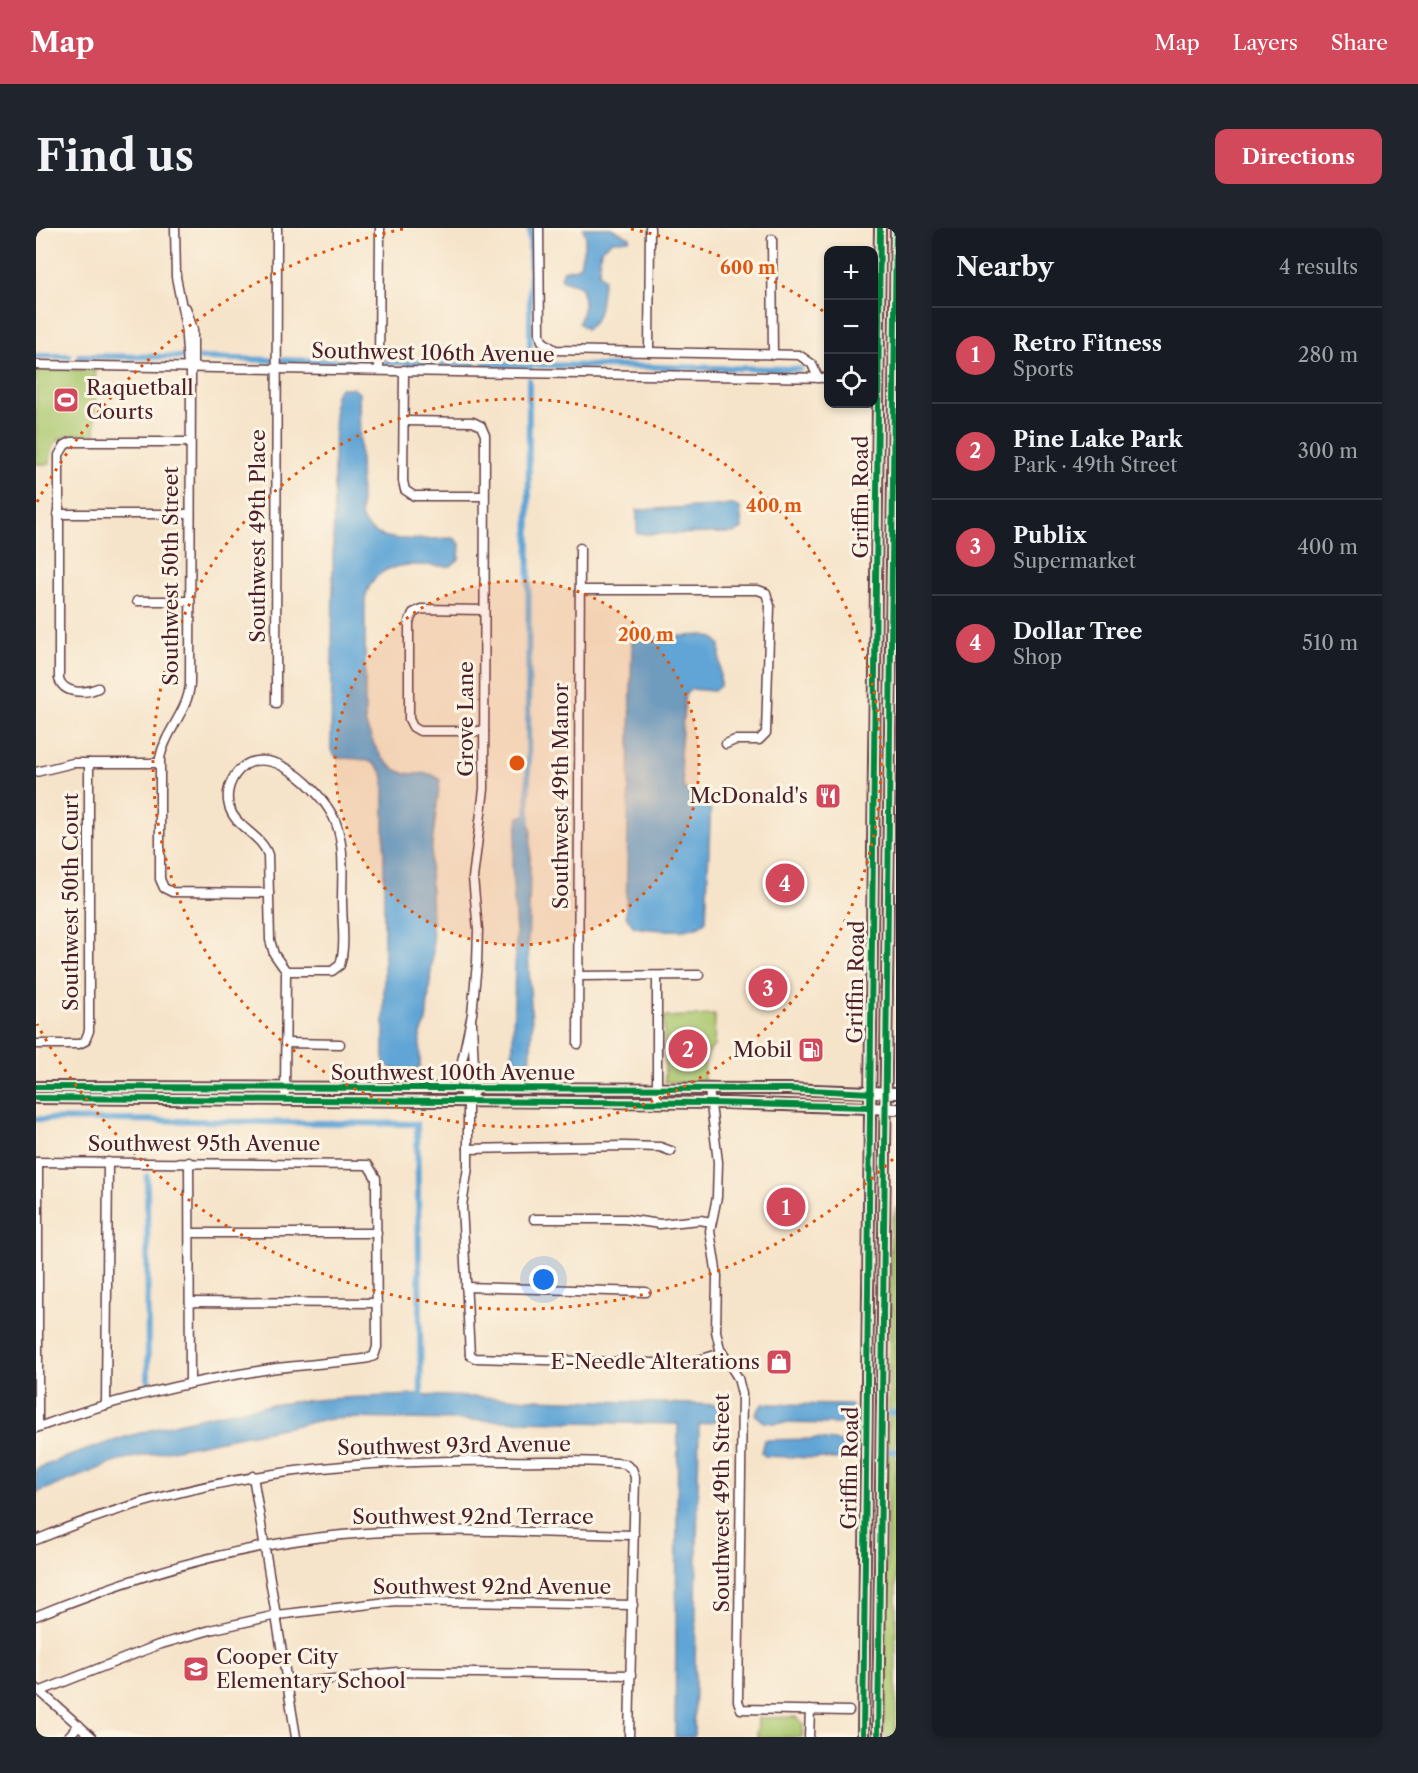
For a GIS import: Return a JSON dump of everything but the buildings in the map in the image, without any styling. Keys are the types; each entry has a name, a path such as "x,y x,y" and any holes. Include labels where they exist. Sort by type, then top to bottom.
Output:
{"main road":[{"name":"Griffin Road","path":"877,354 880,228"},
{"name":"Griffin Road","path":"879,1737 881,1468 891,1108 890,738 896,228"},
{"name":"Griffin Road","path":"863,1737 876,717 876,408"},
{"path":"876,717 884,733 890,738"},
{"path":"875,768 882,773 890,800"},
{"name":"Southwest 100th Avenue","path":"36,1087 468,1102 710,1103 891,1108"},
{"name":"Southwest 100th Avenue","path":"36,1098 462,1090 710,1089 891,1093"},
{"path":"867,1362 876,1374 875,1447 881,1468"},
{"path":"866,1486 870,1501 871,1573 880,1580"},
{"path":"864,1656 871,1660 872,1667 872,1737"}],"street":[{"name":"Southwest 50th Street","path":"175,228 176,277 180,297 187,309 193,330 189,442 189,690 185,704 163,746 159,763 162,885 172,892 269,893"},
{"name":"Southwest 49th Place","path":"276,703 277,228"},
{"path":"380,228 380,370"},
{"path":"539,228 538,323 542,340 555,350 803,357 812,363 818,378"},
{"path":"649,352 650,228"},
{"path":"772,238 773,355"},
{"name":"Southwest 106th Avenue","path":"36,365 824,378"},
{"path":"404,370 405,490 414,496 484,496"},
{"path":"878,379 894,378"},
{"name":"Grove Lane","path":"404,421 471,421 479,424 484,435 483,803 473,878 478,946 471,1014 462,1061 462,1090 468,1102"},
{"path":"98,688 90,691 68,690 62,686 59,679 58,459 63,448 75,442 189,442"},
{"path":"58,514 189,514"},
{"name":"Southwest 49th Manor","path":"578,1044 580,548"},
{"path":"580,590 758,590 768,592 770,606 767,725 764,737 726,744"},
{"path":"137,601 190,601"},
{"path":"483,610 423,609 413,613 409,622 409,719 414,728 420,731 484,731"},
{"path":"285,1095 286,971 271,948 269,864 266,848 236,820 229,806 230,786 241,768 260,761 275,762 317,793 327,806 341,841 340,965 332,971 286,971"},
{"name":"Southwest 50th Court","path":"36,1044 79,1044 85,1041 89,1031 89,763"},
{"path":"36,772 63,764 159,763"},
{"path":"579,976 699,975"},
{"path":"657,976 657,1103"},
{"name":"Grove Lane","path":"471,1014 475,1090"},
{"path":"285,1043 340,1044"},
{"name":"Southwest 49th Street","path":"710,1089 718,1162 717,1197 711,1222 717,1276 716,1331 722,1353 738,1377 742,1394 738,1693 741,1709 810,1710"},
{"path":"475,1090 468,1102 468,1174 462,1198 467,1359 685,1364 722,1353"},
{"path":"468,1149 506,1149 528,1146 624,1146 660,1147 671,1151"},
{"path":"37,1162 37,1428 105,1405 190,1383 374,1356 378,1347 376,1233 190,1233"},
{"name":"Southwest 95th Avenue","path":"37,1162 360,1163 372,1167 376,1178 376,1233"},
{"path":"105,1405 108,1162"},
{"path":"189,1162 190,1383"},
{"path":"534,1218 625,1219 651,1223 700,1220 711,1222"},
{"path":"466,1287 646,1292"},
{"path":"190,1302 377,1303"},
{"name":"Southwest 93rd Avenue","path":"36,1540 156,1498 253,1476 339,1465 407,1461 620,1463 631,1467 634,1477 633,1535"},
{"path":"253,1476 296,1737"},
{"name":"Southwest 92nd Terrace","path":"36,1616 151,1573 198,1560 265,1546 344,1535 400,1532 633,1535"},
{"path":"629,1737 633,1535"},
{"name":"Southwest 92nd Avenue","path":"39,1690 171,1641 277,1615 396,1601 633,1605"},
{"path":"287,1684 397,1672 631,1675"},
{"path":"39,1690 92,1737"},
{"path":"809,1737 810,1710 849,1711"},
{"path":"68,1737 79,1725"}],"green space":[{"path":"36,369 95,370 95,434 70,435 58,440 51,454 50,464 36,464"},
{"path":"715,1015 714,1046 706,1058 704,1083 665,1082 664,1017"},
{"path":"896,1207 896,1737 884,1737 891,1226"},
{"path":"796,1717 803,1724 802,1737 757,1737 758,1718"}],"water":[{"path":"583,228 611,228 630,237 629,240 613,241 601,249 599,272 604,279 600,307 596,319 586,329 579,323 584,304 579,285 563,280 561,277 564,270 574,269 580,265 586,237"},
{"path":"340,388 353,388 359,393 361,517 367,527 388,537 415,540 454,538 460,544 459,559 451,566 411,565 386,570 377,576 370,586 365,600 365,722 371,737 383,759 396,770 409,774 432,775 440,780 430,863 433,950 426,1023 420,1035 420,1067 406,1071 396,1070 384,1063 384,777 381,770 371,762 337,758 331,750 335,395"},
{"path":"733,505 740,508 742,529 735,533 637,534 637,510"},
{"path":"705,635 715,639 720,645 720,686 714,691 691,689 685,695 680,755 684,789 711,797 706,921 691,929 682,930 634,927 626,916 632,642 640,638"},
{"path":"525,815 531,828 528,952 532,1025 530,1069 527,1074 512,1070 516,935 512,864 519,817"},
{"path":"415,1395 720,1405 730,1411 727,1418 699,1425 694,1737 675,1737 678,1424 346,1418 322,1420 121,1460 36,1493 36,1469 98,1446 162,1427 227,1412 292,1402"},
{"path":"763,1404 851,1405 854,1419 840,1424 764,1422 755,1414"},
{"path":"817,1439 842,1442 845,1445 839,1459 765,1456 761,1452 764,1440"}],"waterway":[{"path":"530,228 530,365 800,369"},
{"path":"36,356 69,356"},
{"path":"79,356 183,357"},
{"path":"201,358 271,360"},
{"path":"281,360 376,362"},
{"path":"386,362 431,363"},
{"path":"441,364 474,364"},
{"path":"484,364 530,365 530,370"},
{"path":"528,822 529,380"},
{"path":"36,1119 417,1124 421,1396"},
{"path":"147,1176 148,1383"},
{"path":"889,1413 896,1413"},
{"path":"889,1451 896,1451"}],"cycle path":[{"path":"863,1737 880,228"},
{"path":"878,1737 896,228"},
{"path":"36,1087 788,1089 871,1093"},
{"path":"36,1098 710,1103 870,1107"}],"place":[{"name":"Raquetball Courts","path":"66,400"},
{"name":"McDonald's","path":"828,796"},
{"name":"Dollar Tree","path":"785,883"},
{"name":"Publix","path":"768,988"},
{"name":"Pine Lake Park","path":"688,1049"},
{"name":"Mobil","path":"811,1050"},
{"name":"Retro Fitness","path":"786,1207"},
{"name":"E-Needle Alterations","path":"779,1362"},
{"name":"Cooper City Elementary School","path":"196,1669"}]}
